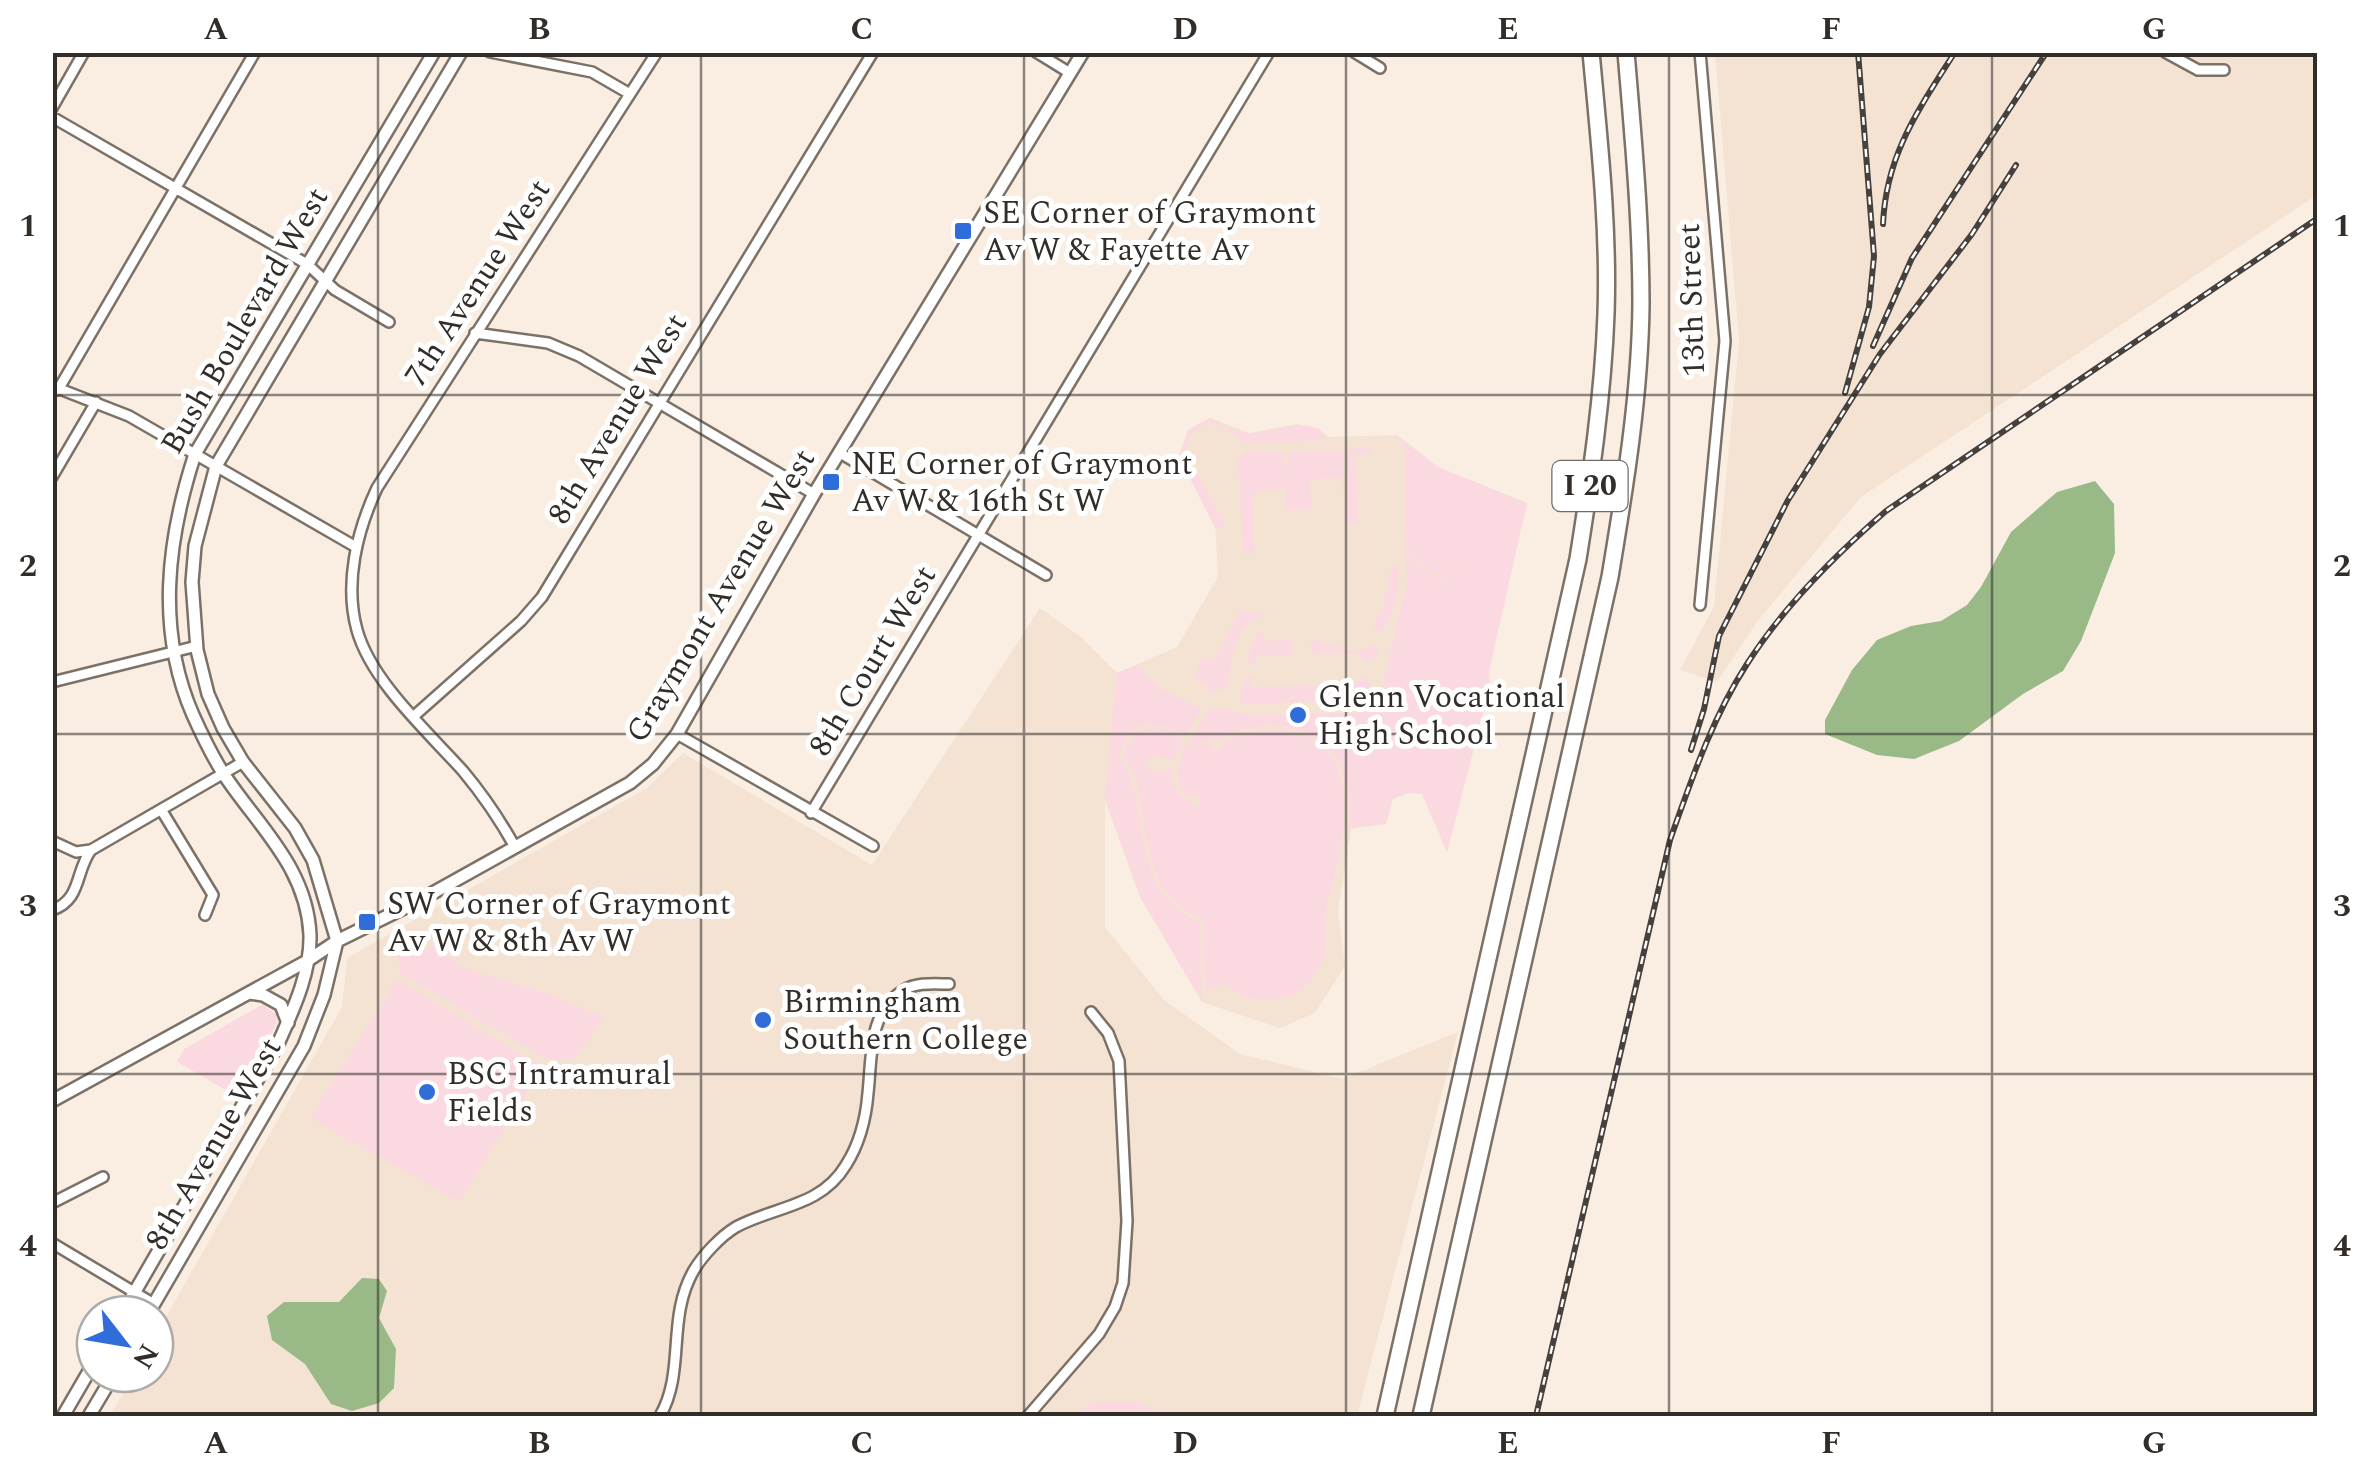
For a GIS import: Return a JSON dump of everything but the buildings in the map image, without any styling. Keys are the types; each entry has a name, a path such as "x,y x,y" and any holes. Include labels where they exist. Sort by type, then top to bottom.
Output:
{"highway":[{"name":"I 20","path":"1386,1416 1578,558 1596,446 1606,312 1602,174 1591,52"},
{"name":"I 20","path":"1421,1416 1610,578 1632,444 1641,308 1640,218 1626,52"}],"main road":[{"name":"Bush Boulevard West","path":"308,962 308,919 294,871 275,839 224,774 192,713 174,651 168,601 171,551 180,501 195,454 434,52"},
{"name":"Bush Boulevard West","path":"337,941 313,860 295,828 243,762 208,694 196,646 192,582 195,546 216,466 461,52"},
{"name":"Graymont Avenue West","path":"52,1101 308,962 337,941 515,847 630,782 652,764 677,734 814,494 1083,52"},
{"name":"8th Avenue West","path":"161,1294 304,1046 324,995 337,941"},
{"name":"8th Avenue West","path":"135,1292 288,1023 308,962"},
{"path":"249,993 263,995 281,1005 288,1023"},
{"path":"62,1416 75,1394"},
{"path":"89,1416 102,1394"}],"street":[{"path":"52,108 84,52"},
{"path":"255,52 55,388 129,416 356,548"},
{"path":"490,52 592,72 630,94"},
{"name":"7th Avenue West","path":"515,847 493,808 377,671 357,631 352,597 356,548 360,526 378,488 657,52"},
{"name":"8th Avenue West","path":"414,716 521,621 542,597 873,52"},
{"path":"1036,52 1070,73"},
{"name":"8th Court West","path":"811,813 1269,52"},
{"path":"1354,52 1380,68"},
{"name":"13th Street","path":"1700,52 1725,341 1700,604"},
{"path":"2165,52 2198,70 2224,70"},
{"path":"52,117 307,264 335,290 388,322"},
{"path":"475,334 548,344 579,356 814,494"},
{"path":"52,477 96,402"},
{"path":"840,453 1046,574"},
{"path":"52,682 196,646"},
{"path":"677,734 873,846"},
{"path":"52,841 76,852 91,850 243,762"},
{"path":"162,811 212,895 205,915"},
{"path":"52,910 76,892 82,862 91,850"},
{"path":"660,1416 673,1382 678,1307 694,1269 735,1228 805,1202 832,1183 846,1166 863,1123 872,1038 881,1015 904,990 923,984 950,984"},
{"path":"1028,1416 1099,1334 1115,1307 1123,1282 1127,1221 1119,1062 1108,1034 1091,1012"},
{"path":"52,1203 104,1177"},
{"path":"52,1243 135,1292"}],"shaded area":[{"path":"1715,53 2317,53 2317,195 1861,497 1757,622 1717,682 1680,670 1714,606 1739,341"},
{"name":"Birmingham Southern College","path":"1210,418 1249,433 1297,424 1319,429 1328,437 1397,435 1438,467 1527,503 1489,671 1490,686 1447,852 1422,794 1408,793 1393,799 1386,824 1351,829 1338,911 1345,966 1315,1013 1280,1028 1202,1002 1140,897 1105,801 1105,927 1164,1000 1240,1054 1342,1079 1458,1032 1357,1416 110,1416 123,1394 175,1394 175,1301 342,1007 347,958 647,788 683,753 872,865 1040,608 1081,637 1117,673 1177,647 1218,577 1215,523 1179,457 1188,430"},
{"path":"1210,418 1247,433 1302,425 1321,431 1328,440 1249,442 1215,424 1202,426 1189,440 1186,454 1223,520 1224,527 1215,528 1179,457 1188,430"},
{"path":"1397,435 1438,467 1527,503 1489,671 1490,686 1447,852 1422,794 1408,793 1393,799 1386,824 1349,827 1347,783 1340,765 1315,738 1298,730 1254,727 1210,741 1194,742 1191,738 1212,707 1251,715 1356,713 1371,708 1380,698 1407,583 1406,555 1448,583 1462,562 1448,581 1405,552 1406,456"},
{"path":"1371,448 1370,453 1356,454 1358,523 1347,524 1346,449"},
{"path":"1245,451 1284,453 1285,488 1253,493 1254,553 1243,554 1238,459"},
{"path":"1343,451 1345,524 1342,478 1310,479 1311,509 1285,510 1287,453"},
{"path":"2095,481 2114,504 2115,553 2081,641 2063,671 2023,694 1959,741 1914,759 1877,755 1825,734 1825,720 1852,670 1877,640 1911,626 1941,621 1967,605 2011,532 2057,492"},
{"path":"1398,565 1398,590 1391,616 1383,630 1373,631 1377,614 1381,615 1391,571"},
{"path":"1240,610 1267,615 1241,632 1227,684 1211,691 1195,679 1200,660 1215,658"},
{"path":"1268,630 1262,636 1266,641 1292,639 1292,655 1257,656 1254,659 1260,666 1252,664 1248,659 1254,640"},
{"path":"1311,635 1313,639 1358,652 1373,644 1378,656 1367,663 1357,653 1311,654"},
{"path":"1137,665 1159,687 1202,709 1187,736 1147,724 1131,733 1119,755 1130,777 1150,869 1160,889 1176,907 1200,922 1202,1002 1140,897 1105,797 1117,673"},
{"path":"1364,675 1371,685 1362,698 1244,705 1239,701 1246,678 1255,677 1249,684 1252,687 1352,685"},
{"path":"1156,726 1171,730 1184,741 1173,761 1155,755 1149,758 1149,771 1173,769 1174,787 1197,805 1200,794 1186,795 1178,776 1188,742 1213,745 1214,753 1242,734 1277,730 1307,737 1327,751 1339,771 1344,823 1326,909 1324,956 1307,985 1294,994 1264,1000 1234,991 1220,981 1219,988 1205,988 1203,919 1183,909 1159,880 1136,780 1122,752 1136,732"},
{"path":"433,946 469,970 549,994 604,1017 574,1060 547,1060 400,973 398,955"},
{"name":"BSC Intramural Fields","path":"397,979 543,1067 459,1202 310,1118"},
{"path":"263,1004 277,1015 276,1025 235,1095 177,1062 184,1049"},
{"path":"362,1278 379,1279 387,1291 379,1318 396,1349 394,1388 379,1403 352,1411 331,1404 305,1364 272,1340 267,1316 284,1302 339,1302"},
{"path":"1094,1402 1139,1402 1169,1416 1069,1416"}],"railway":[{"path":"1845,393 1869,307 1874,256 1858,52"},
{"path":"1883,224 1885,199 1898,154 1917,113 1955,52"},
{"path":"1873,346 1912,258 2046,53"},
{"path":"1691,750 1719,636 1788,500 1880,354 1972,234 2016,165"},
{"path":"1536,1416 1670,840 1713,728 1747,664 1811,583 1886,511 2318,218"}],"place":[{"name":"SE Corner of Graymont Av W & Fayette Av","path":"963,231"},
{"name":"NE Corner of Graymont Av W & 16th St W","path":"831,482"},
{"name":"Glenn Vocational High School","path":"1298,715"},
{"name":"SW Corner of Graymont Av W & 8th Av W","path":"367,922"},
{"name":"Birmingham Southern College","path":"763,1020"},
{"name":"BSC Intramural Fields","path":"427,1092"}]}
